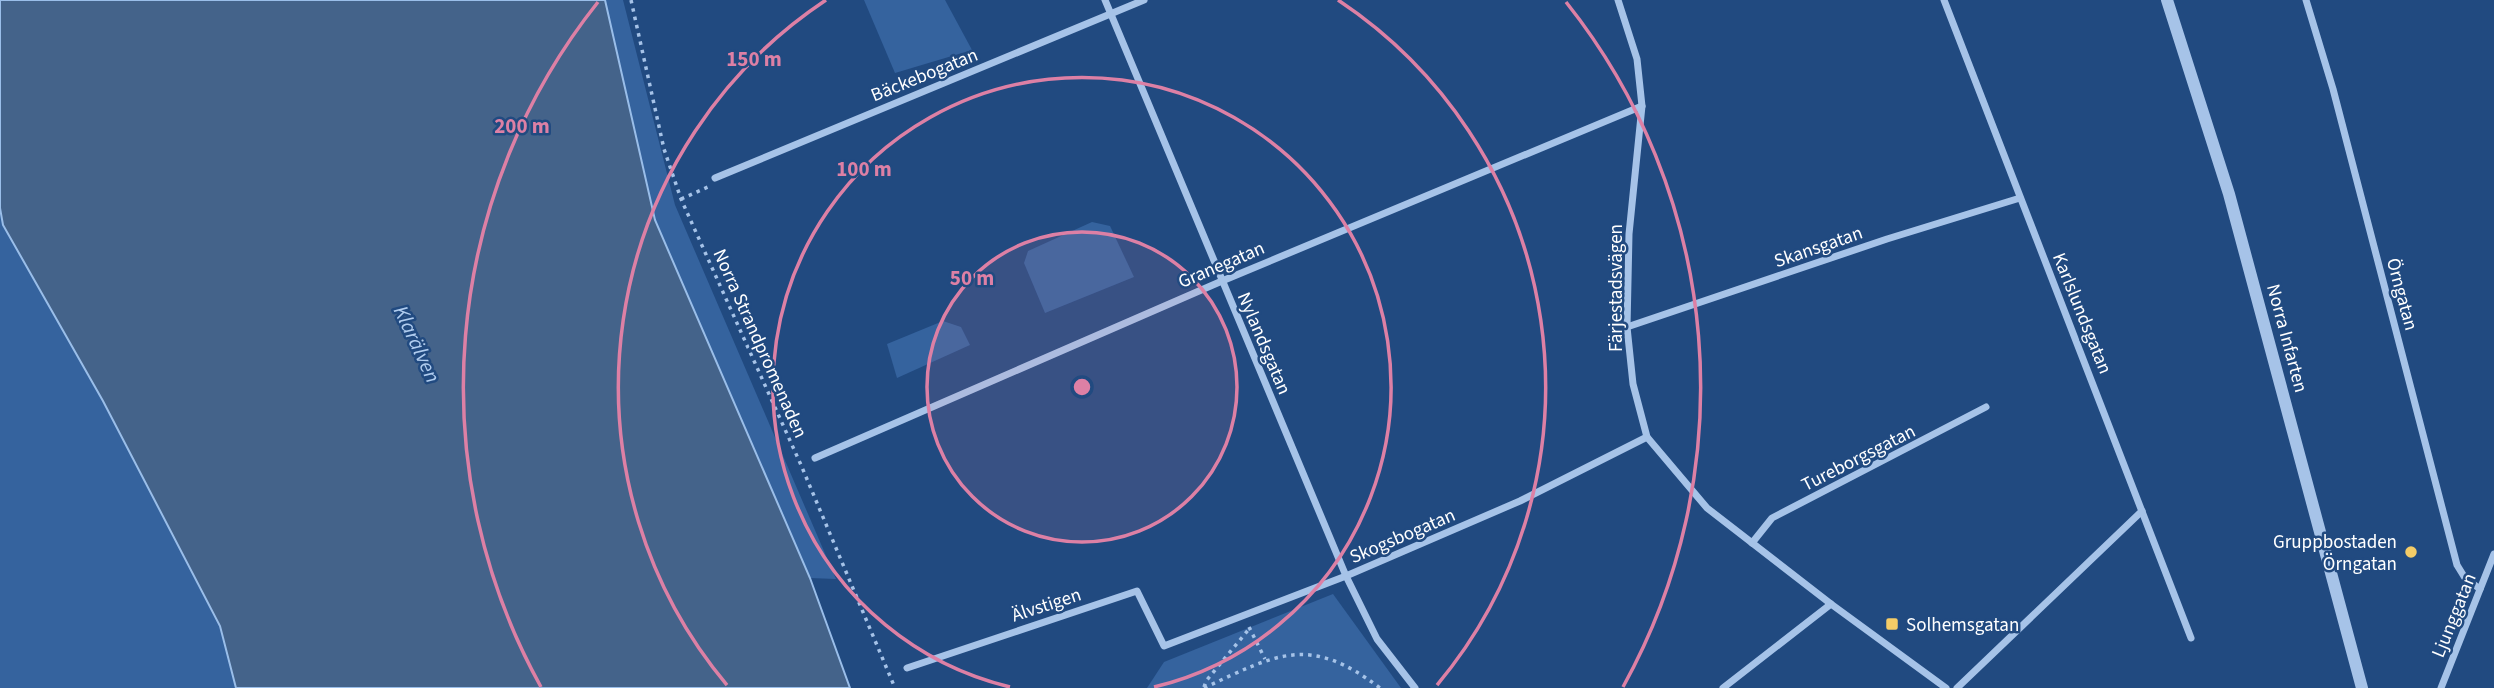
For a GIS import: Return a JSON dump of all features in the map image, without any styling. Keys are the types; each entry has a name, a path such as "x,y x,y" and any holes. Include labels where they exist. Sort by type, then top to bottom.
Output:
{"street":[{"name":"Nylandsgatan","path":"1105,0 1346,576 1377,639 1415,688"},
{"name":"Bäckebogatan","path":"715,178 1144,0"},
{"name":"Färjestadsvägen","path":"1618,0 1637,59 1642,106 1629,234 1627,327 1633,384 1647,437 1707,508 1946,688"},
{"name":"Karlslundsgatan","path":"1944,0 2191,638"},
{"name":"Norra Infarten","path":"2168,0 2229,194 2362,688"},
{"name":"Örngatan","path":"2305,0 2333,89 2457,565 2465,578 2480,589"},
{"name":"Granegatan","path":"815,458 1222,281 1642,106"},
{"name":"Skansgatan","path":"1627,327 1887,239 2020,198"},
{"name":"Tureborgsgatan","path":"1752,543 1772,518 1986,407"},
{"name":"Skogsbogatan","path":"1164,646 1346,576 1520,501 1647,437"},
{"path":"1957,688 2142,512"},
{"name":"Ljunggatan","path":"2441,688 2494,554"},
{"name":"Älvstigen","path":"907,667 1137,591 1164,646"},
{"path":"1723,688 1831,604"}],"path":[{"name":"Norra Strandpromenaden","path":"631,0 664,149 681,199 801,465 895,688"},
{"path":"681,199 712,185 715,178"},
{"path":"1243,615 1265,659"},
{"path":"1204,688 1206,681 1250,629"},
{"path":"1204,688 1265,659 1297,654 1326,656 1357,670 1380,688"}],"shaded area":[{"path":"605,0 623,0 675,205 836,579 810,578 655,220"},
{"path":"864,0 945,0 972,50 895,73"},
{"path":"0,208 3,225 103,401 220,626 236,688 0,688"},
{"path":"1092,222 1110,226 1134,277 1045,313 1024,263 1028,251"},
{"path":"943,321 961,327 970,345 897,378 887,344"},
{"path":"1333,594 1401,688 1147,688 1164,662"}],"water":[{"name":"Klarälven","path":"0,0 605,0 655,220 810,578 850,688 236,688 220,626 103,401 3,225 0,208"}],"place":[{"name":"Gruppbostaden Örngatan","path":"2411,552"},
{"name":"Solhemsgatan","path":"1892,624"}]}
